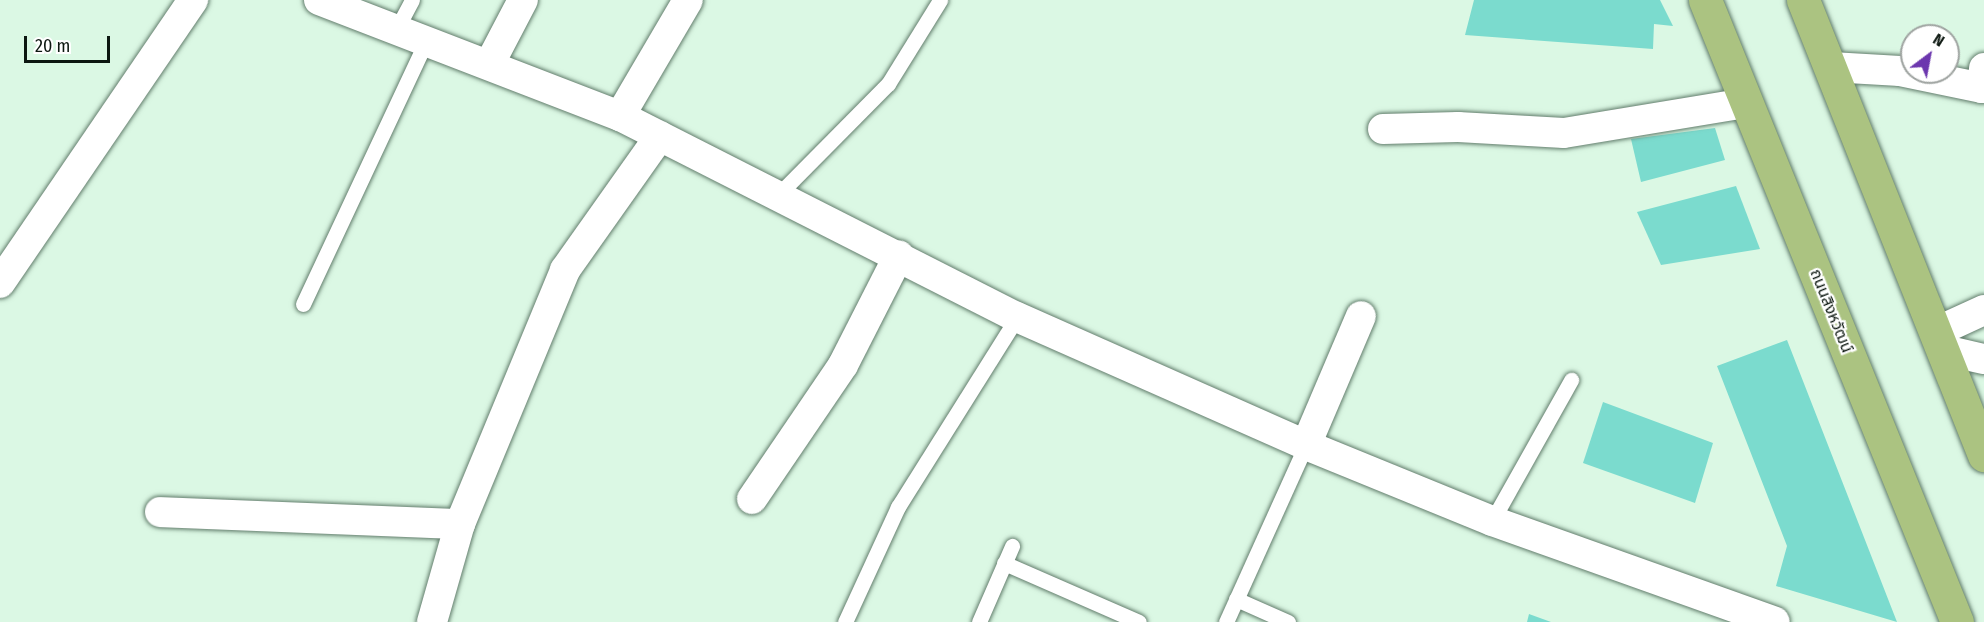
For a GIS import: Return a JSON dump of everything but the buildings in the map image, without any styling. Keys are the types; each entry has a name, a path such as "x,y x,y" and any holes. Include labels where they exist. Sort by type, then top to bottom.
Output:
{"main road":[{"name":"ถนนสิงหวัฒน์","path":"1705,0 1957,622"},
{"path":"1803,0 1983,452"}],"street":[{"path":"0,283 193,0"},
{"path":"319,0 490,63 620,116 899,255 1017,317 1306,445 1492,521 1775,622"},
{"path":"490,63 523,0"},
{"path":"620,116 688,0"},
{"path":"1831,67 1900,70 1983,81"},
{"path":"1383,129 1458,127 1564,133 1746,103"},
{"path":"432,622 460,524 565,270 660,136"},
{"path":"752,500 843,365 899,255"},
{"path":"1940,341 1984,310"},
{"path":"1306,445 1360,316"},
{"path":"1940,341 1984,358"},
{"path":"160,512 460,524"}],"lane":[{"path":"396,30 412,0"},
{"path":"778,195 888,84 940,0"},
{"path":"303,304 426,41"},
{"path":"845,622 908,489 1017,317"},
{"path":"1492,521 1571,380"},
{"path":"1226,622 1306,445"},
{"path":"979,622 1012,546"},
{"path":"1004,563 1139,622"},
{"path":"1236,599 1288,622"}]}
